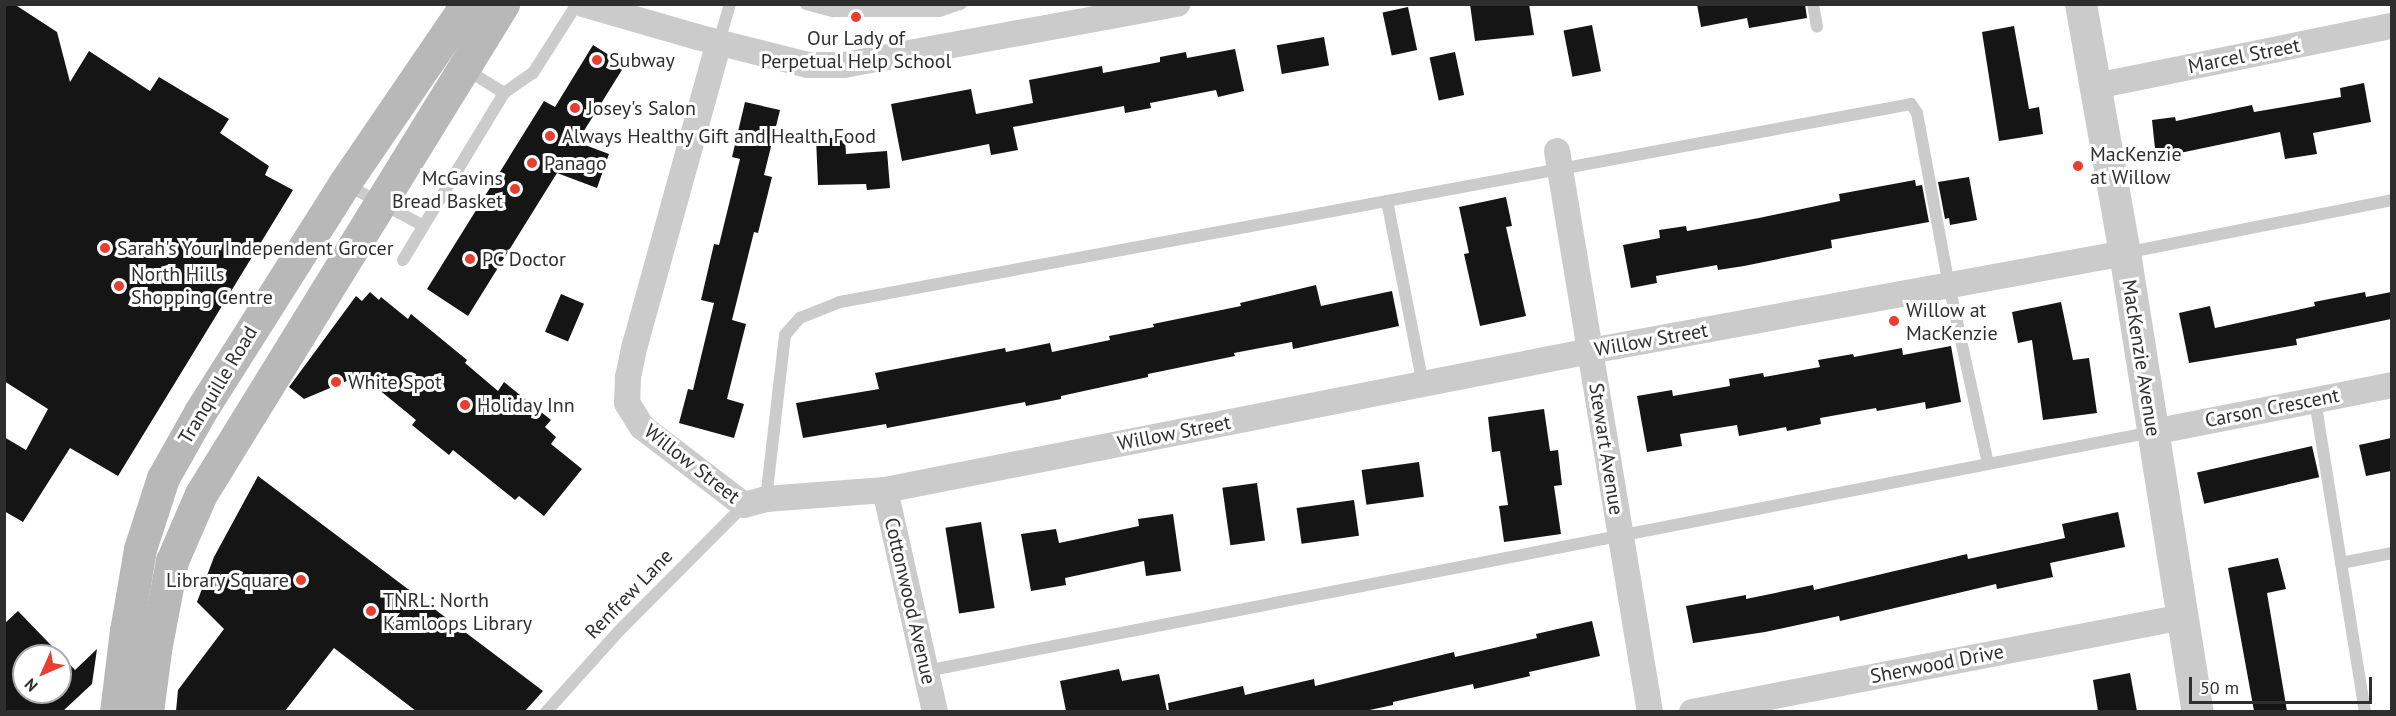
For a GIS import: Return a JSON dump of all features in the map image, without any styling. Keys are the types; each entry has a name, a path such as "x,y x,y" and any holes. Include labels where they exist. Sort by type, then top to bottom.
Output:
{"main road":[{"name":"Tranquille Road","path":"116,711 126,630 141,549 163,478 200,412 344,184 466,4"},
{"path":"147,711 155,650 172,561 201,494 504,4"}],"street":[{"path":"583,4 808,64 844,65 1088,12 1177,4"},
{"name":"MacKenzie Avenue","path":"2081,4 2125,253 2198,711"},
{"name":"Marcel Street","path":"2096,86 2391,26"},
{"name":"Willow Street","path":"719,42 635,344 628,378 627,403 642,427 755,502 885,490 1590,351 2125,253"},
{"name":"Stewart Avenue","path":"1559,160 1650,711"},
{"name":"Carson Crescent","path":"2153,432 2391,385"},
{"name":"Cottonwood Avenue","path":"885,490 935,711"},
{"name":"Sherwood Drive","path":"1692,711 1739,707 2183,617"}],"lane":[{"path":"403,260 504,93 533,73 577,4"},
{"path":"719,42 730,4"},
{"path":"806,4 832,8 939,11 961,4"},
{"path":"1813,4 1817,27"},
{"path":"464,68 504,93"},
{"path":"755,502 785,335 800,318 840,302 1388,201 1559,160 1911,104 1917,114 1949,285 1988,464"},
{"path":"344,184 424,226"},
{"path":"2125,253 2391,200"},
{"path":"1388,201 1422,384"},
{"path":"2315,400 2365,711"},
{"path":"926,671 2153,432"},
{"name":"Renfrew Lane","path":"546,711 619,631 755,502"},
{"path":"2342,563 2391,553"}],"building":[{"name":"North Hills Shopping Centre","path":"4,4 14,4 57,32 70,82 89,51 150,91 159,77 229,119 220,133 269,166 265,175 293,190 118,476 70,448 23,522 4,511 4,437 26,450 48,409 4,381"},
{"path":"1470,4 1529,4 1534,35 1475,41"},
{"path":"1697,4 1805,4 1807,18 1749,28 1747,18 1701,27"},
{"path":"1408,7 1417,50 1392,55 1383,12"},
{"path":"1592,25 1601,71 1573,77 1564,31"},
{"path":"2014,26 2029,109 2039,107 2043,134 1999,141 1982,32"},
{"path":"1324,37 1329,66 1282,74 1277,45"},
{"path":"593,45 625,65 577,142 609,154 597,188 557,173 468,316 427,289 544,101 555,107"},
{"path":"1235,49 1244,91 1218,97 1216,90 1150,103 1151,108 1125,113 1124,106 1013,127 1018,150 991,155 989,144 902,161 891,104 971,89 976,114 1033,103 1029,80 1102,66 1103,73 1160,62 1160,57 1186,52 1187,58"},
{"path":"1455,52 1464,95 1439,100 1430,57"},
{"path":"2364,83 2371,122 2313,133 2317,154 2285,159 2280,132 2156,158 2152,120 2175,117 2176,121 2252,105 2254,112 2341,97 2340,88"},
{"path":"745,102 780,110 764,175 772,177 758,233 754,232 732,320 746,324 727,399 744,404 734,438 679,423 688,389 693,390 714,303 701,300 714,244 719,245 740,159 732,157"},
{"path":"816,138 845,138 846,154 887,151 890,188 867,190 866,184 818,185"},
{"path":"1969,177 1977,220 1950,225 1949,218 1945,219 1938,182"},
{"path":"1915,180 1916,186 1922,185 1929,222 1831,240 1832,248 1744,266 1718,270 1717,265 1656,276 1657,283 1631,288 1623,245 1660,238 1659,230 1686,226 1687,231 1759,218 1840,201 1839,194"},
{"path":"1506,197 1512,226 1506,227 1526,316 1480,326 1464,254 1469,253 1459,207"},
{"path":"1316,285 1321,306 1392,291 1399,326 1293,349 1292,342 1234,353 1235,356 1148,374 1148,377 1026,406 1025,402 887,428 886,424 803,438 796,403 879,389 875,373 1005,348 1006,352 1050,343 1052,352 1110,340 1109,336 1154,327 1153,324 1241,306 1240,303"},
{"name":"Holiday Inn","path":"370,292 379,300 381,297 408,319 411,314 467,360 465,363 498,391 504,382 551,420 545,427 556,437 551,444 582,469 544,516 519,496 515,500 453,450 449,455 412,425 416,420 361,375 304,399 289,387 356,296 362,301"},
{"path":"2365,292 2366,297 2391,292 2391,319 2296,339 2297,345 2189,363 2179,313 2210,306 2215,328 2315,306 2314,302"},
{"path":"561,294 584,304 568,342 545,332"},
{"path":"2061,302 2073,360 2089,358 2097,413 2043,420 2032,340 2018,343 2012,312"},
{"path":"1951,346 1961,402 1926,409 1925,402 1877,411 1876,408 1820,418 1821,424 1787,431 1786,427 1739,436 1737,425 1680,434 1682,446 1647,452 1637,396 1672,390 1673,396 1730,386 1729,379 1763,373 1764,377 1820,367 1818,360 1853,354 1854,357 1902,348 1903,355"},
{"path":"1544,409 1550,451 1558,450 1562,485 1554,486 1561,534 1504,542 1499,506 1508,505 1500,451 1492,452 1488,417"},
{"path":"2391,438 2391,471 2366,476 2359,445"},
{"path":"2312,446 2319,477 2204,504 2197,473"},
{"path":"1419,462 1424,497 1366,505 1362,470"},
{"name":"Library Square","path":"258,476 543,691 525,711 416,711 334,648 285,711 176,711 178,690 224,629 197,602 214,557"},
{"path":"1257,483 1265,540 1230,545 1222,488"},
{"path":"1354,500 1359,536 1302,544 1297,508"},
{"path":"2118,512 2125,547 2050,563 2053,577 1997,589 1996,584 1840,621 1839,616 1765,632 1693,643 1686,606 1746,595 1746,599 1813,585 1814,590 1967,554 1968,559 2065,538 2062,524"},
{"path":"1173,514 1181,571 1146,576 1144,561 1065,578 1066,585 1031,591 1021,534 1056,529 1059,543 1139,526 1138,519"},
{"path":"981,522 995,608 959,614 945,528"},
{"path":"2278,558 2286,589 2267,593 2287,711 2254,711 2228,568"},
{"path":"18,611 50,644 12,644 12,704 71,704 63,711 4,711 4,624"},
{"path":"1592,621 1600,656 1529,672 1530,676 1474,689 1473,684 1393,702 1393,705 1365,711 1169,711 1168,703 1243,686 1245,695 1314,679 1315,686 1454,652 1455,657 1537,638 1536,634"},
{"path":"97,649 92,684 72,703 72,667 75,670"},
{"path":"1119,669 1122,681 1159,674 1167,711 1066,711 1060,681"},
{"path":"2130,673 2137,711 2098,711 2093,680"}],"place":[{"name":"Our Lady of Perpetual Help School","path":"856,17"},
{"name":"Subway","path":"597,60"},
{"name":"Josey's Salon","path":"575,108"},
{"name":"Always Healthy Gift and Health Food","path":"550,136"},
{"name":"Panago","path":"532,163"},
{"name":"MacKenzie at Willow","path":"2078,166"},
{"name":"McGavins Bread Basket","path":"515,189"},
{"name":"Sarah's Your Independent Grocer","path":"105,248"},
{"name":"PC Doctor","path":"470,259"},
{"name":"North Hills Shopping Centre","path":"119,286"},
{"name":"Willow at MacKenzie","path":"1894,321"},
{"name":"White Spot","path":"336,382"},
{"name":"Holiday Inn","path":"465,405"},
{"name":"Library Square","path":"301,580"},
{"name":"TNRL: North Kamloops Library","path":"371,611"}]}
